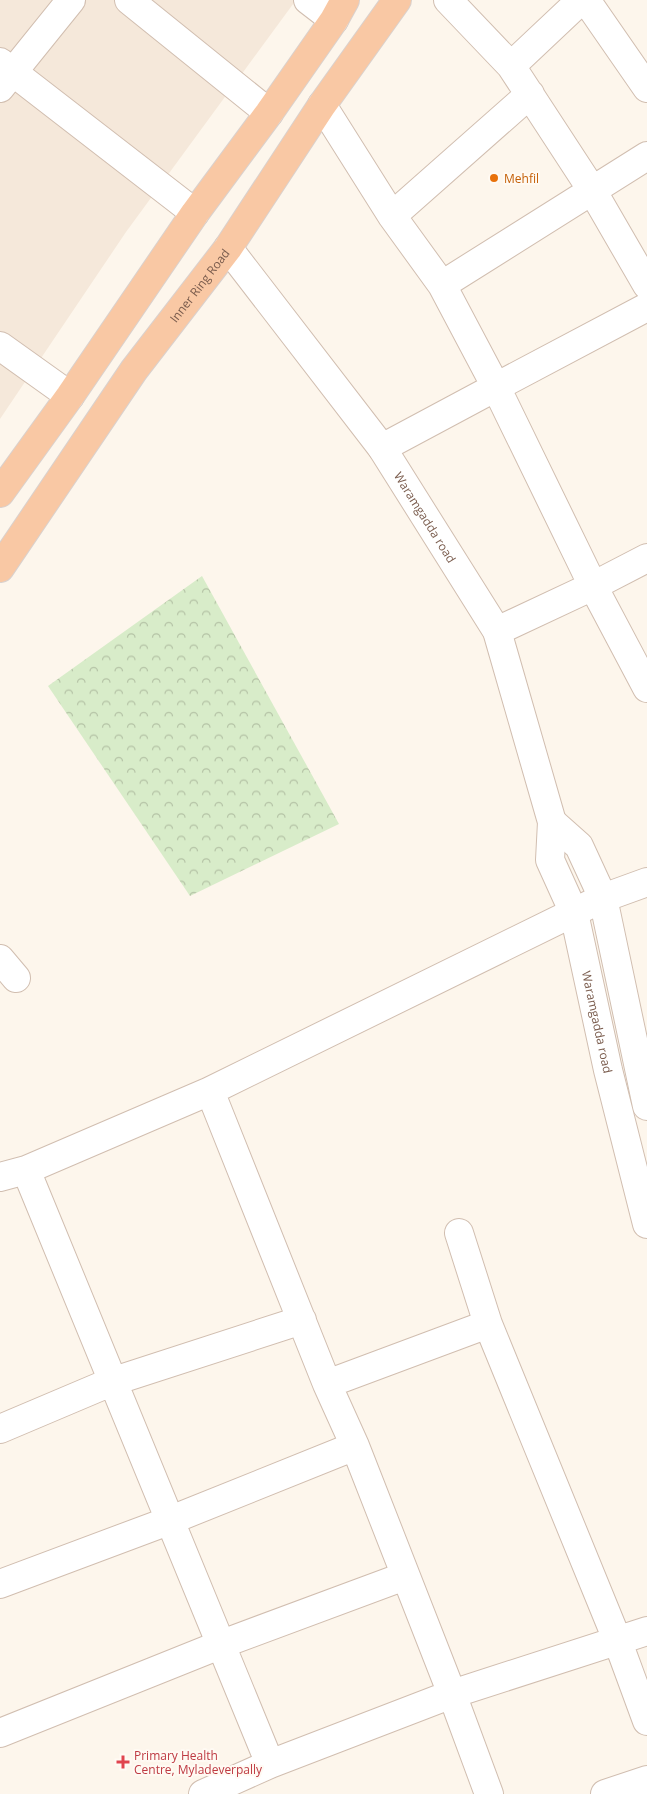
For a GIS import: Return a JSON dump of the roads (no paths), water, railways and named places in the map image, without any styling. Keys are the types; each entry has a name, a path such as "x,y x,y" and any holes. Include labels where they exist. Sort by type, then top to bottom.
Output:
{"highway":[{"name":"Inner Ring Road","path":"0,568 134,370 228,248 322,105 397,0"},
{"path":"0,493 70,396 195,213 269,113 340,10"}],"street":[{"path":"71,0 4,74 195,213"},
{"path":"129,0 269,113"},
{"path":"308,0 340,10"},
{"path":"448,0 510,66 530,94 592,190 647,286"},
{"path":"510,66 580,0"},
{"path":"586,0 647,88"},
{"path":"392,216 530,94"},
{"path":"322,105 392,216 442,285 496,387 593,586 647,688"},
{"path":"442,285 647,156"},
{"name":"Waramgadda road","path":"228,248 382,448 497,631 552,822 550,860 574,913 608,1070 647,1224"},
{"path":"382,448 647,308"},
{"path":"0,346 70,396"},
{"path":"497,631 593,586 647,558"},
{"path":"552,822 579,846 603,898 645,1093"},
{"path":"0,1177 26,1170 210,1091 603,898 647,882"},
{"path":"210,1091 327,1384 355,1446 452,1694 488,1794"},
{"path":"26,1170 111,1382 171,1520 270,1764"},
{"path":"459,1233 488,1324 618,1642 647,1721"},
{"path":"0,1430 111,1382 302,1320"},
{"path":"327,1384 488,1324"},
{"path":"0,1584 171,1520 355,1446"},
{"path":"0,1733 222,1644 405,1576"},
{"path":"203,1794 270,1764 452,1694 618,1642 647,1631"},
{"path":"605,1794 647,1780"}],"place":[{"name":"Mehfil","path":"494,178"},
{"name":"Primary Health Centre, Myladeverpally","path":"123,1762"}]}
